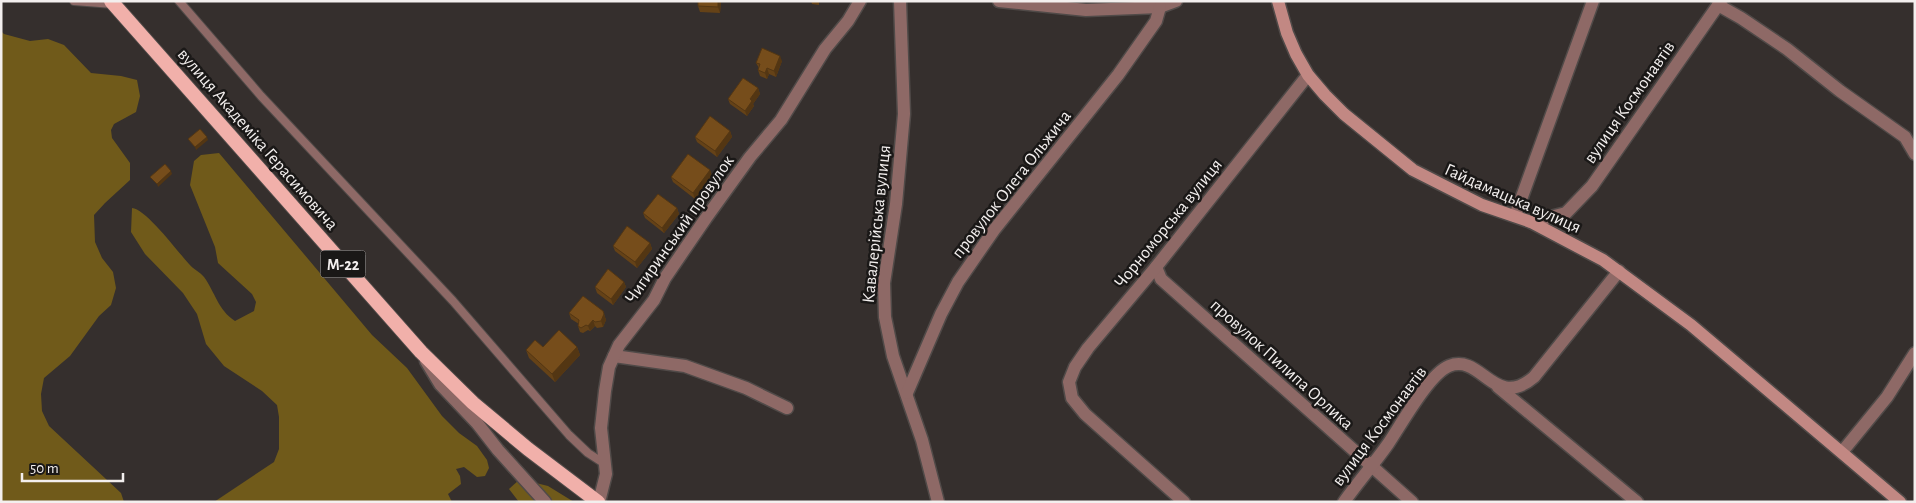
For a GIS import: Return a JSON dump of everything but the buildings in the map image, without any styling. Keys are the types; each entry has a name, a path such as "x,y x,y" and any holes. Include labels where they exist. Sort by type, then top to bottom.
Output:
{"highway":[{"name":"вулиця Академіка Герасимовича","path":"112,2 421,352 473,403 528,449 598,502"}],"main road":[{"name":"Гайдамацька вулиця","path":"1279,2 1290,40 1308,75 1344,114 1413,170 1482,205 1530,222 1603,260 1691,325 1900,502"}],"street":[{"name":"Чигиринський провулок","path":"598,502 606,474 601,428 609,367 614,356 624,338 654,300 665,278 706,218 750,158 781,120 825,49 848,21 860,1"},
{"name":"Кавалерійська вулиця","path":"900,1 904,114 896,204 884,283 884,317 893,356 922,440 938,502"},
{"path":"999,1 1086,10 1160,7 1176,1"},
{"path":"1515,216 1593,1"},
{"path":"1719,3 1787,49 1840,91 1905,137 1915,154"},
{"name":"вулиця Космонавтів","path":"1530,222 1566,213 1592,186 1719,3"},
{"name":"провулок Олега Ольжича","path":"907,393 941,314 958,282 994,230 1118,76 1156,21 1160,7"},
{"name":"Чорноморська вулиця","path":"1184,502 1085,414 1072,398 1070,382 1075,367 1088,348 1156,267 1308,75"},
{"name":"провулок Пилипа Орлика","path":"1156,267 1161,279 1412,502"},
{"name":"вулиця Космонавтів","path":"1344,502 1388,445 1431,381 1440,371 1450,366 1462,365 1473,368 1496,384 1515,388 1524,386 1534,377 1619,271"},
{"path":"421,352 440,384 477,423 498,450 545,502"},
{"path":"1842,452 1887,398 1915,353"},
{"path":"614,356 685,366 699,370 746,388 787,408"},
{"path":"1496,384 1636,502"}],"lane":[{"path":"179,1 261,96 453,301 569,435 588,453 605,464"},
{"path":"74,2 112,2"}],"shaded area":[{"path":"1,31 4,34 30,41 48,39 64,45 91,73 121,76 137,80 140,96 136,112 114,124 111,130 112,138 130,163 130,180 94,215 95,242 102,258 113,272 116,288 111,305 99,316 70,356 44,378 41,394 42,411 49,426 121,493 124,502 1,502"},
{"path":"219,153 372,335 407,368 442,416 459,433 477,446 487,460 489,468 485,476 477,477 464,467 456,469 460,476 461,484 448,494 452,502 214,502 274,462 279,449 277,405 262,391 224,366 206,344 197,314 183,293 145,254 131,232 132,208 145,215 191,266 204,277 229,317 235,321 254,311 256,302 252,294 218,263 215,247 190,185 194,161 201,155"},
{"path":"520,479 548,486 574,502 519,502 509,489"}]}
